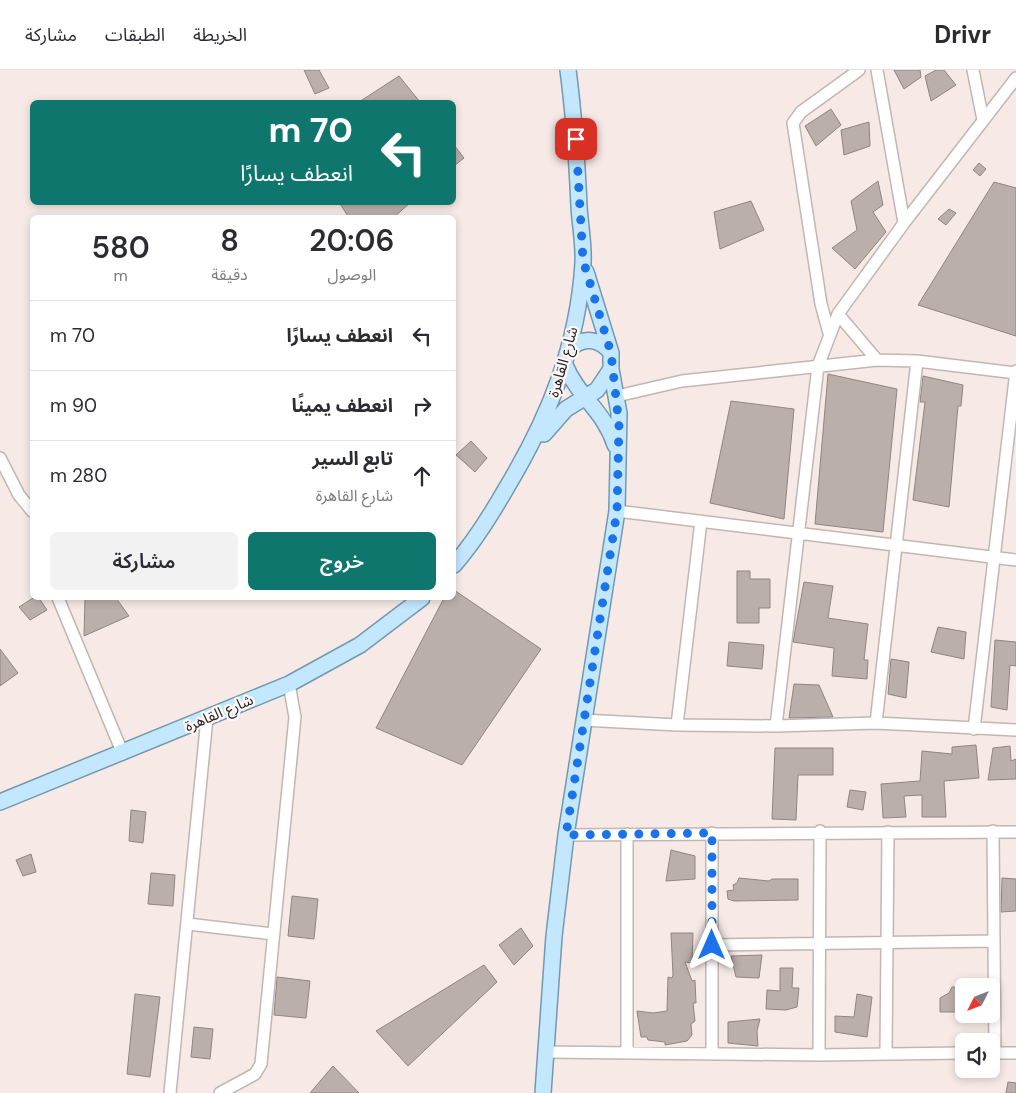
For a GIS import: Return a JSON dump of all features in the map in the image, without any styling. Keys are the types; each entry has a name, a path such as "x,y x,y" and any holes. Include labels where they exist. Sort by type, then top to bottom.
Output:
{"main road":[{"name":"شارع القاهرة","path":"456,562 481,531 525,457 548,413 569,350 578,306 583,260 575,122 568,70"},
{"name":"شارع القاهرة","path":"525,457 566,409 601,385 611,369 611,353 583,260"},
{"path":"569,350 578,343 588,340 604,345 611,353"},
{"path":"565,366 607,425 618,456"},
{"path":"543,1093 554,936 566,835 617,511 617,396 611,369"},
{"name":"شارع القاهرة","path":"0,802 123,754 289,684 360,645 419,600"}],"street":[{"path":"830,332 821,304 793,123 801,112 859,70"},
{"path":"877,70 904,223"},
{"path":"973,70 983,120"},
{"path":"776,726 818,366 830,332 838,314 904,223 1016,78"},
{"path":"838,314 877,360"},
{"path":"617,396 682,381 877,360 917,361 1016,373 974,729"},
{"path":"876,723 917,361"},
{"path":"0,458 19,495 30,508"},
{"path":"617,511 1016,560"},
{"path":"677,725 701,521"},
{"path":"59,600 123,754"},
{"path":"220,1093 255,1074 260,1064 295,717 289,684"},
{"path":"170,1093 207,718"},
{"path":"583,720 677,725 776,726 876,723 1016,730"},
{"path":"566,835 820,831 1016,832"},
{"path":"819,1054 820,831"},
{"path":"886,1054 888,832"},
{"path":"993,832 993,1033"},
{"path":"712,833 712,1054"},
{"path":"627,834 627,1053"},
{"path":"188,924 273,934"},
{"path":"712,945 994,942"},
{"path":"546,1052 712,1054 955,1053"},
{"path":"1000,1053 1016,1053"}],"building":[{"path":"304,70 319,70 329,88 315,94"},
{"path":"894,70 920,70 921,77 904,89"},
{"path":"936,70 944,70 956,85 931,101 925,76"},
{"path":"399,76 418,100 362,100"},
{"path":"831,109 841,125 816,146 805,126"},
{"path":"869,122 870,146 844,155 841,130"},
{"path":"456,148 464,158 456,164"},
{"path":"979,163 986,169 980,176 973,170"},
{"path":"878,181 883,205 873,212 886,232 855,269 832,248 857,230 851,201"},
{"path":"994,182 1016,188 1016,336 918,305"},
{"path":"751,201 764,230 720,249 714,212"},
{"path":"341,205 408,205 396,215 347,215"},
{"path":"949,209 956,213 946,225 938,219"},
{"path":"828,374 897,389 883,532 815,524"},
{"path":"923,376 963,385 961,406 958,406 949,507 913,500 925,402 920,402"},
{"path":"731,401 794,409 784,519 710,503"},
{"path":"471,441 487,458 475,472 456,455"},
{"path":"737,571 750,571 750,579 770,579 770,608 759,608 759,623 737,623"},
{"path":"804,582 833,586 828,618 868,624 864,660 868,660 867,679 832,676 834,648 793,642"},
{"path":"456,591 541,649 462,765 376,728 443,600 456,600"},
{"path":"30,600 40,600 47,610 30,620 19,607"},
{"path":"85,600 117,600 129,616 84,636"},
{"path":"938,627 966,632 964,659 931,652"},
{"path":"995,640 1016,642 1016,666 1010,665 1007,710 991,707"},
{"path":"729,642 764,645 762,669 727,666"},
{"path":"0,649 18,673 0,686"},
{"path":"891,659 909,662 906,698 888,694"},
{"path":"794,684 819,685 833,717 789,718"},
{"path":"976,745 979,778 944,781 946,817 922,817 922,795 904,796 906,817 883,818 881,784 920,781 922,751 952,754 952,747"},
{"path":"1010,746 1011,761 1016,759 1016,779 988,780 993,748"},
{"path":"775,748 833,748 833,775 798,775 796,820 772,819"},
{"path":"850,790 866,792 863,810 847,807"},
{"path":"131,810 146,812 143,843 129,841"},
{"path":"671,850 695,856 695,879 666,881"},
{"path":"31,854 36,872 23,876 16,860"},
{"path":"151,873 175,875 173,906 148,904"},
{"path":"739,878 769,881 772,879 798,879 798,900 734,901 728,899 727,891 734,890 733,885 737,883"},
{"path":"1002,878 1016,879 1016,911 1001,912"},
{"path":"292,896 318,899 314,939 288,936"},
{"path":"521,928 533,946 514,965 499,945"},
{"path":"671,933 693,933 692,963 685,962 692,981 695,980 696,1003 693,1003 695,1021 691,1024 692,1035 687,1041 665,1045 665,1042 648,1040 647,1037 641,1037 637,1011 653,1013 667,1011 668,977 672,978 673,975"},
{"path":"762,955 759,978 736,977 731,956"},
{"path":"484,965 497,982 408,1066 376,1031"},
{"path":"780,968 793,968 792,988 799,988 797,1007 786,1010 766,1009 767,990 780,991"},
{"path":"277,977 310,981 306,1018 274,1015"},
{"path":"952,987 955,987 955,1012 940,1012 940,998 949,993"},
{"path":"135,994 160,997 150,1077 127,1074"},
{"path":"857,994 872,997 867,1037 835,1032 835,1016 854,1017"},
{"path":"760,1019 757,1031 758,1046 728,1043 728,1022"},
{"path":"194,1027 213,1029 210,1059 191,1057"},
{"path":"333,1066 359,1093 310,1093"},
{"path":"1008,1082 1016,1083 1016,1093 1006,1093"}],"route":[{"path":"576,139 583,260 597,312 611,353 611,369 618,402 619,425 617,511 566,835 712,833 712,945"}]}
